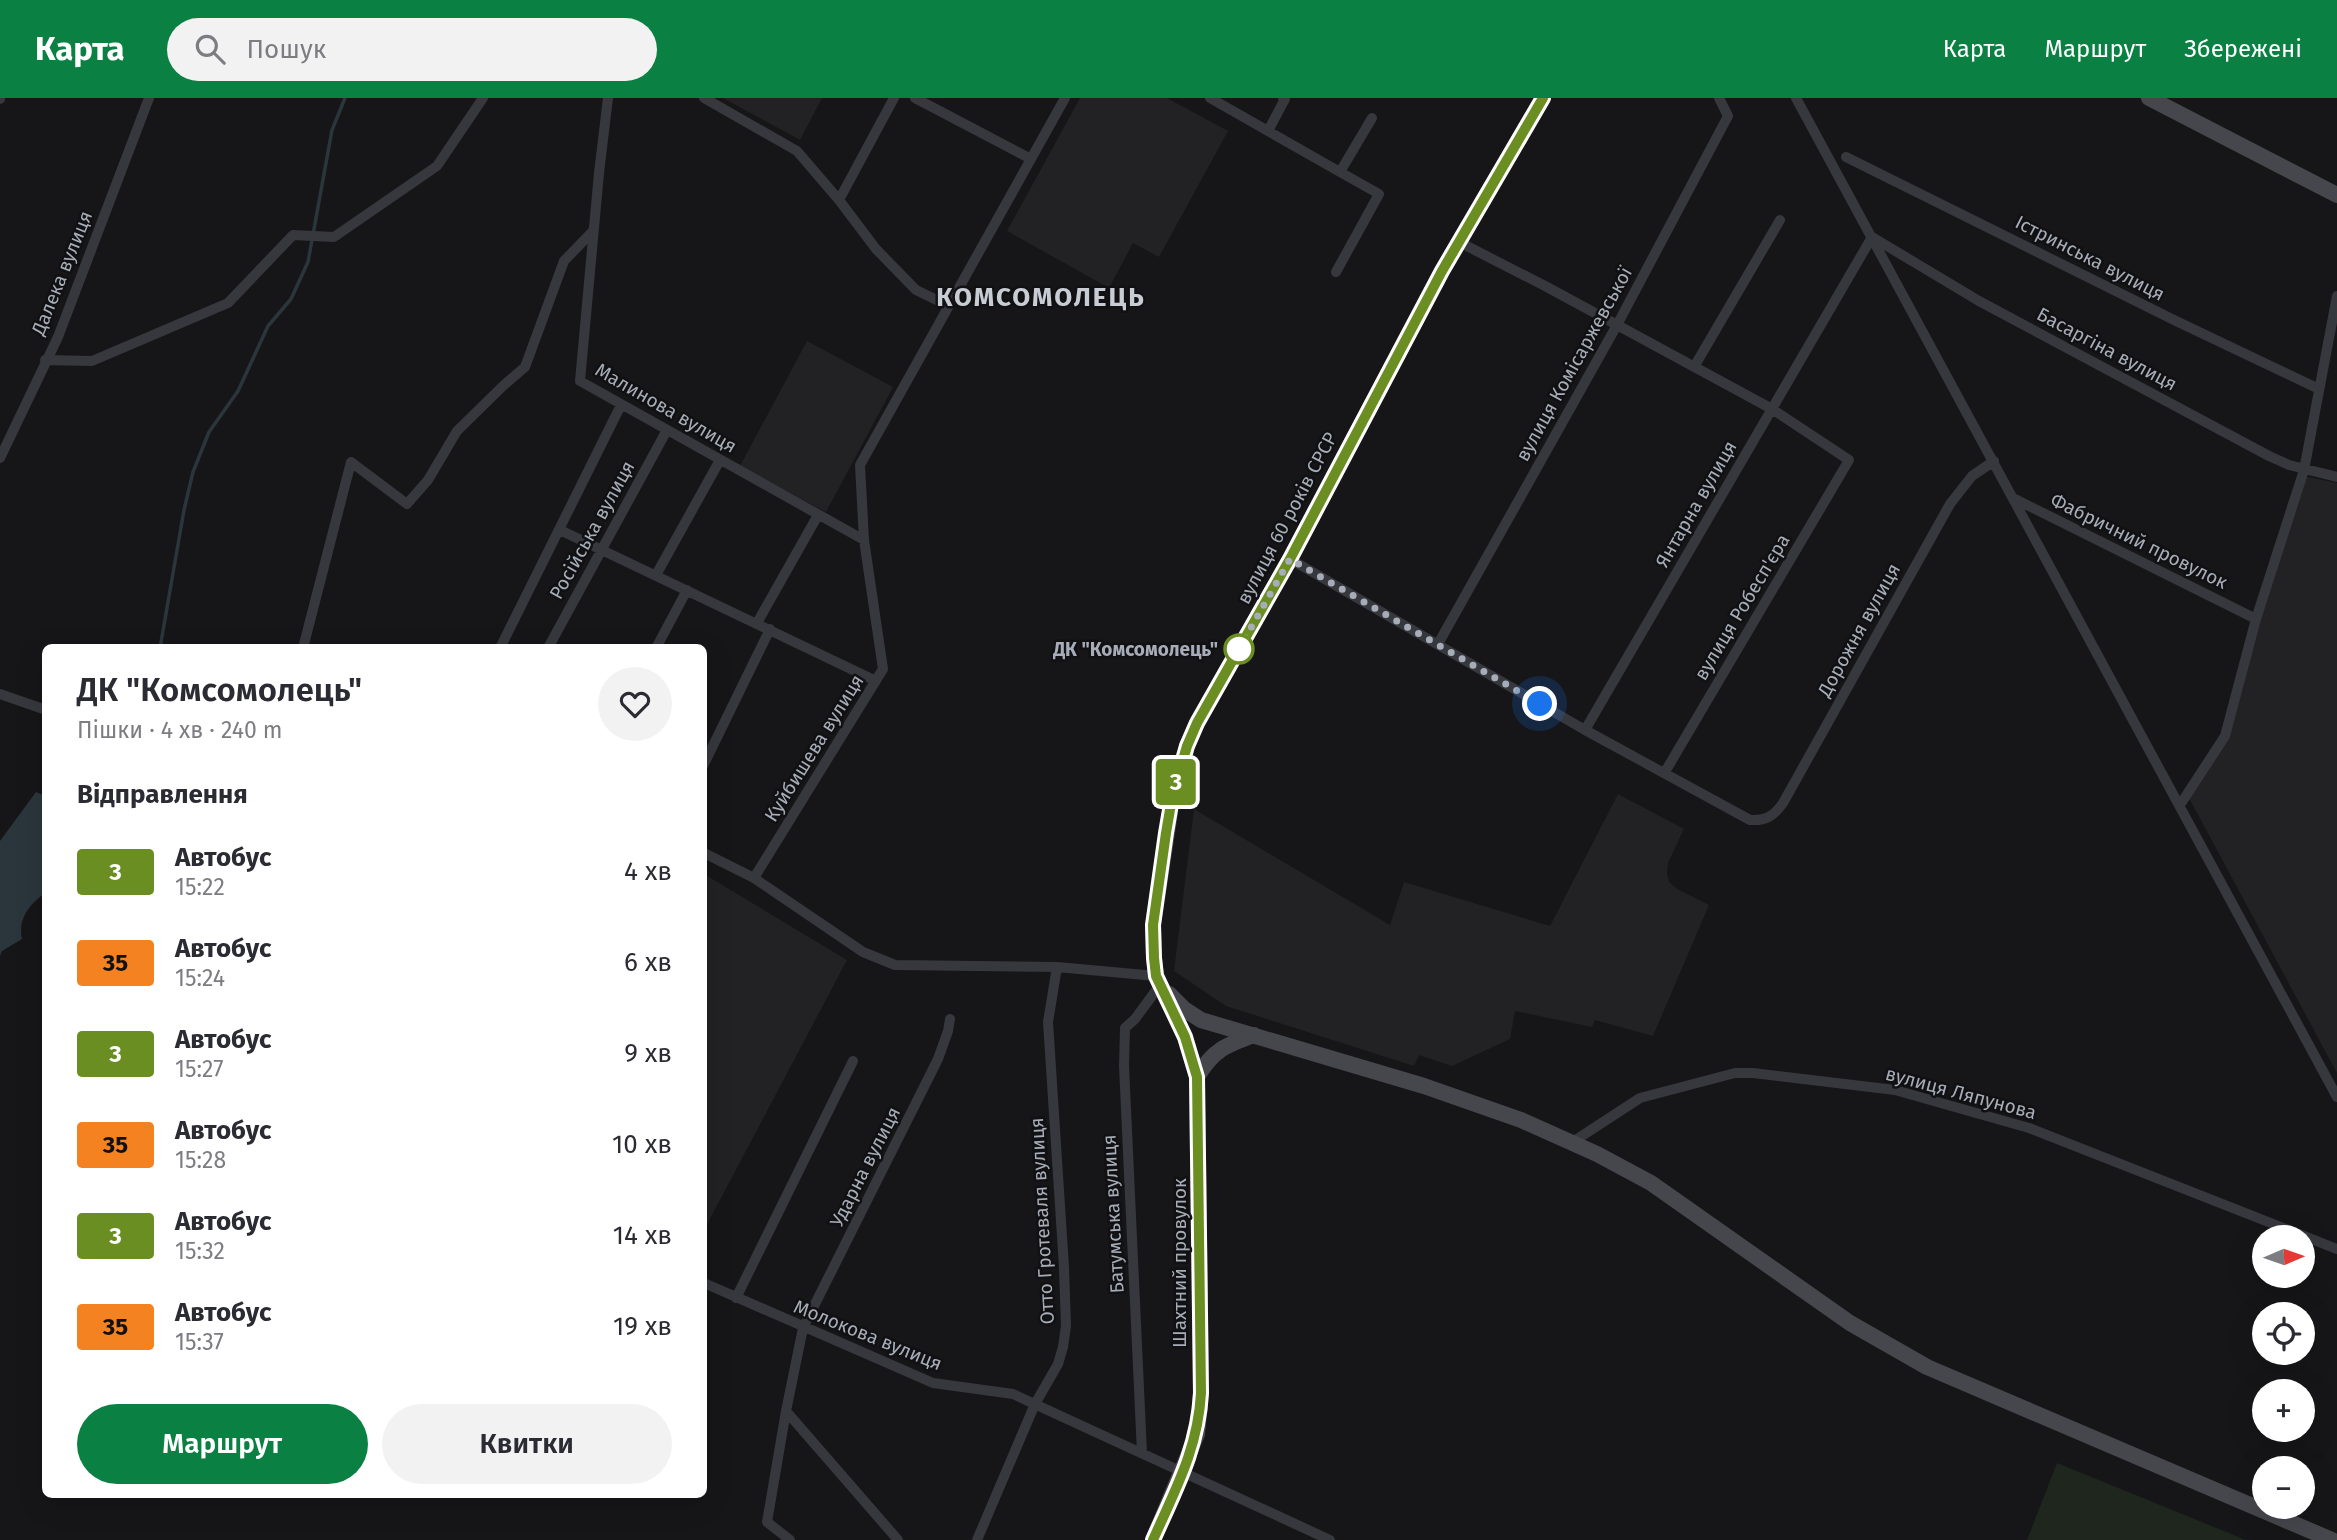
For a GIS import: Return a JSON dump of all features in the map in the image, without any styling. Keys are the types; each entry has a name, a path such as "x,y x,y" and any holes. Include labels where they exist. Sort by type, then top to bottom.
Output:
{"street":[{"name":"Далека вулиця","path":"0,458 59,335 149,98"},
{"path":"45,360 92,361 228,303 293,235 334,237 436,166 483,98"},
{"name":"Малинова вулиця","path":"608,98 580,381 864,540"},
{"path":"704,98 797,152 839,200 876,249 916,290 949,306"},
{"path":"839,200 894,98"},
{"path":"915,98 1031,159"},
{"path":"1210,98 1378,194 1336,272"},
{"path":"1268,131 1285,99 1283,98"},
{"name":"вулиця 60 років СРСР","path":"1158,981 1153,925 1172,798 1197,723 1290,559 1459,243 1543,98"},
{"name":"вулиця Комісаржевської","path":"1438,644 1617,326 1728,116 1719,98"},
{"path":"1796,98 2337,1097"},
{"path":"2149,98 2337,195"},
{"name":"Куйбишева вулиця","path":"754,878 883,669 864,540 860,465 1062,99"},
{"path":"1340,172 1372,118"},
{"name":"Істринська вулиця","path":"1846,157 2319,389"},
{"path":"1694,367 1780,220"},
{"path":"304,644 351,462 407,504 428,480 457,431 525,367 564,261 593,231"},
{"name":"Басаргіна вулиця","path":"1872,237 1979,301 2269,456 2304,470 2337,477"},
{"name":"Янтарна вулиця","path":"1585,730 1872,237"},
{"path":"1459,243 1547,287 1772,409"},
{"path":"2180,805 2225,736 2252,617 2304,470 2337,296"},
{"path":"502,644 621,405"},
{"name":"вулиця Робесп'єра","path":"1665,772 1849,460 1772,409"},
{"name":"Російська вулиця","path":"550,644 667,430"},
{"path":"656,575 720,460"},
{"name":"Дорожня вулиця","path":"1665,772 1750,820 1762,821 1770,817 1783,803 1950,504 1972,476 1994,461"},
{"name":"Фабричний провулок","path":"2015,499 2252,617"},
{"path":"757,623 818,515"},
{"path":"560,530 876,681"},
{"path":"1290,559 1585,730 1665,772"},
{"path":"658,644 687,590"},
{"path":"707,758 770,629"},
{"path":"0,694 42,709"},
{"path":"707,854 754,878 863,952 895,965 1057,967 1158,981 1184,1009 1201,1020 1424,1086 1521,1120 1651,1183 1850,1323 1927,1367 2332,1540"},
{"name":"Отто Гротеваля вулиця","path":"977,1540 1035,1404 1058,1364 1066,1326 1048,1022 1057,967"},
{"name":"Шахтний провулок","path":"1153,1540 1197,1434 1201,1393 1197,1077 1185,1037 1158,981"},
{"name":"Батумська вулиця","path":"1142,1453 1124,1066 1125,1028 1135,1019 1158,981"},
{"name":"Ударна вулиця","path":"784,1539 767,1522 803,1328 939,1059 950,1019"},
{"path":"1197,1077 1216,1051 1254,1035"},
{"path":"736,1298 853,1062"},
{"name":"вулиця Ляпунова","path":"1571,1143 1640,1098 1735,1073 1895,1090 2029,1128 2337,1249"},
{"name":"Молокова вулиця","path":"707,1284 933,1383 1013,1394 1330,1540"},
{"path":"786,1411 898,1540"}],"shaded area":[{"path":"723,98 822,98 800,140"},
{"path":"1080,98 1167,98 1228,131 1159,257 1133,243 1109,288 1007,231"},
{"path":"807,341 893,387 826,512 740,466"},
{"path":"2298,475 2337,483 2337,1073 2189,798 2222,740"},
{"path":"36,792 42,795 42,895 23,918 22,939 2,951 0,956 0,841"},
{"path":"1618,794 1684,829 1668,863 1669,882 1709,905 1653,1036 1595,1020 1592,1027 1515,1011 1510,1039 1452,1066 1419,1055 1414,1066 1226,1006 1174,971 1194,809 1390,925 1404,882 1550,926"},
{"path":"707,876 847,960 707,1224"},
{"path":"2057,1463 2246,1540 2027,1540"}],"waterway":[{"path":"161,644 193,472 209,432 238,391 268,326 291,299 308,262 332,130 345,98"}],"bus line":[{"name":"3","path":"1153,1540 1197,1434 1201,1393 1197,1077 1185,1037 1156,976 1154,958 1153,925 1157,892 1179,771 1197,723 1290,559 1442,271 1543,98"}],"place":[{"name":"ДК \"Комсомолець\"","path":"1239,649"}],"district":[{"name":"КОМСОМОЛЕЦЬ","path":"1041,297"}],"route":[{"path":"1239,649 1290,559 1540,704"}]}
